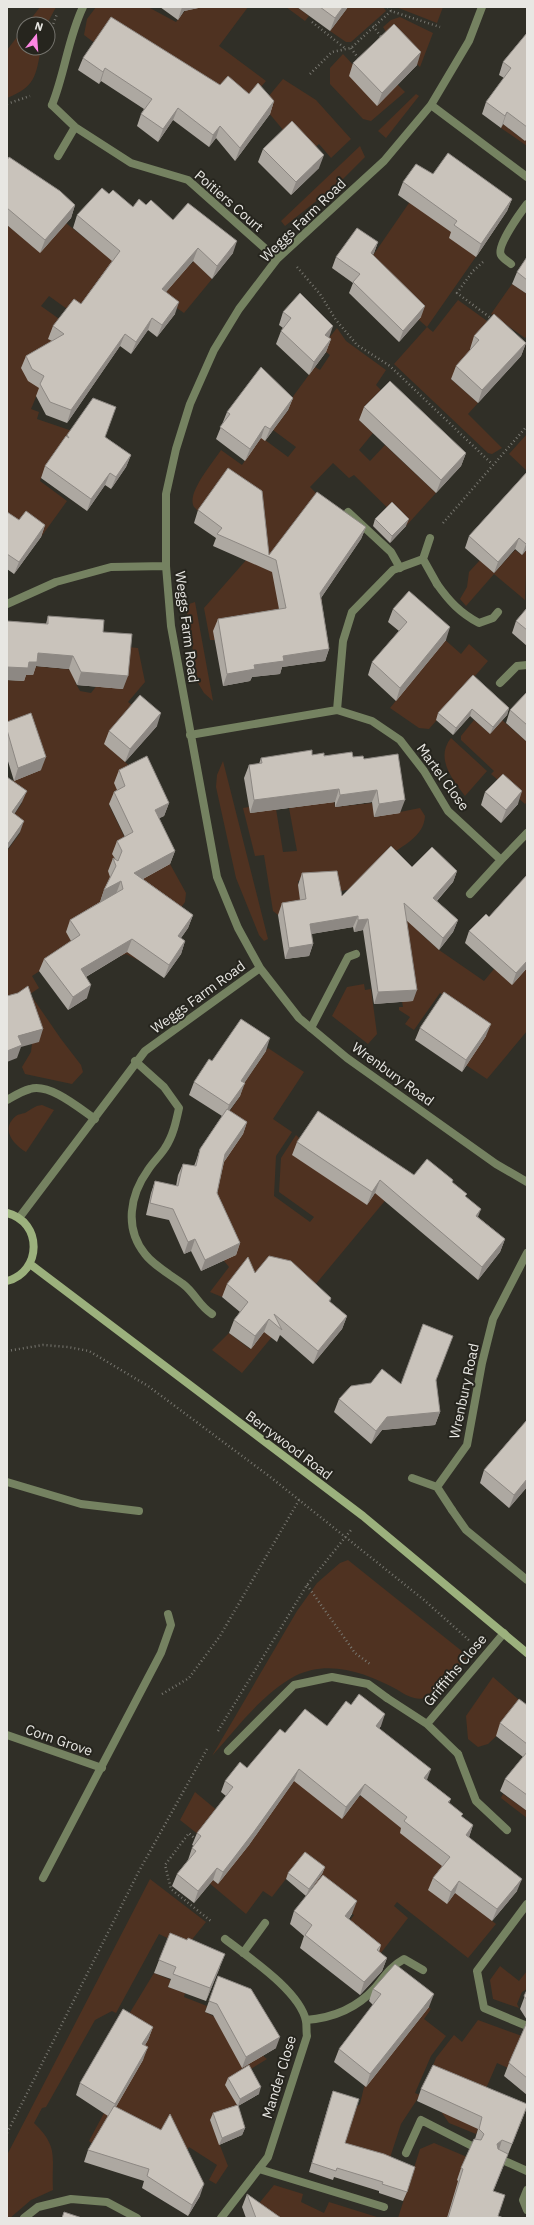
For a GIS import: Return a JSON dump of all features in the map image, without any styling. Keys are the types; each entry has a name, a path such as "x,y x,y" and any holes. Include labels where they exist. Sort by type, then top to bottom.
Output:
{"street":[{"name":"Poitiers Court","path":"83,7 77,19 64,62 60,84 52,105 75,127 131,164 188,180 277,259"},
{"name":"Weggs Farm Road","path":"18,1218 95,1119 135,1061 145,1051 260,968 238,928 217,877 170,626 166,566 166,494 176,449 190,404 214,350 239,309 277,259 384,161 431,105 469,41 482,7"},
{"path":"431,105 527,177"},
{"path":"58,156 75,127"},
{"path":"511,264 501,255 500,250 508,232 527,204"},
{"path":"348,512 391,552 400,568"},
{"path":"430,538 423,559 437,584 448,599 459,610 479,623 493,618 498,612"},
{"path":"337,710 343,641 352,612 393,570 423,559"},
{"path":"7,604 56,582 111,567 166,566"},
{"path":"500,683 517,666 527,665"},
{"name":"Martel Close","path":"190,735 337,710 372,721 400,740 424,770 448,811 501,860"},
{"path":"470,894 527,833"},
{"path":"312,1028 348,957 356,954"},
{"name":"Wrenbury Road","path":"260,968 299,1018 347,1058 496,1164 527,1182"},
{"path":"135,1061 164,1087 178,1108 172,1135 158,1158 148,1169 131,1204 132,1226 137,1241 145,1255 193,1291 204,1309 212,1314"},
{"path":"7,1100 31,1088 44,1089 59,1095 95,1119"},
{"path":"7,1213 18,1218 32,1234 34,1244 30,1264 23,1273 7,1281"},
{"name":"Wrenbury Road","path":"437,1487 467,1445 482,1363 494,1319 527,1253"},
{"name":"Berrywood Road","path":"30,1264 363,1516 527,1653"},
{"path":"412,1478 437,1487 466,1530 527,1580"},
{"path":"7,1482 81,1504 139,1511"},
{"path":"43,1878 161,1653 171,1625 168,1614"},
{"name":"Griffiths Close","path":"427,1724 504,1633"},
{"name":"Griffiths Close","path":"228,1751 294,1685 332,1677 368,1684 427,1724 458,1754 476,1801 507,1830"},
{"name":"Corn Grove","path":"7,1735 102,1768"},
{"path":"527,1904 478,1971 484,2008 527,2026"},
{"path":"243,1953 264,1923"},
{"name":"Mander Close","path":"221,2218 268,2157 307,2036 306,2020 293,1996 273,1976 225,1939"},
{"path":"306,2020 339,2014 357,2004 374,1990 395,1964 404,1959 423,1970"},
{"path":"406,2153 421,2120 474,2147"},
{"path":"498,2158 527,2171"},
{"path":"259,2169 384,2207"},
{"path":"527,2190 523,2200 527,2210"},
{"path":"24,2218 38,2207 71,2199 107,2202 137,2218"}],"path":[{"path":"388,7 391,11 440,27"},
{"path":"310,74 332,52 351,48 373,26 391,11"},
{"path":"312,22 347,49"},
{"path":"373,26 383,39"},
{"path":"351,48 360,61"},
{"path":"7,104 30,96"},
{"path":"284,253 320,294 336,320 357,345 390,366 492,464"},
{"path":"494,321 457,293 473,270 486,260 501,255"},
{"path":"520,340 527,344"},
{"path":"443,523 492,464 527,426"},
{"path":"7,1351 42,1345 68,1347 89,1351 148,1386 346,1537 424,1600 485,1655"},
{"path":"139,1697 162,1694 189,1678 220,1636 299,1500"},
{"path":"218,1732 308,1585 363,1516"},
{"path":"308,1585 355,1653 372,1665"},
{"path":"7,2133 138,1873 209,1745"},
{"path":"196,1840 189,1833 165,1865 171,1889 212,1922"}],"shaded area":[{"path":"40,7 56,7 51,16 33,16"},
{"path":"96,7 148,7 176,22 188,7 248,7 219,46 266,81 244,106 96,44 84,35 87,19"},
{"path":"286,7 297,7 309,16 305,21"},
{"path":"348,7 383,7 386,11 351,42 346,42 330,31"},
{"path":"396,7 443,7 437,23"},
{"path":"400,17 433,33 420,67 389,37 383,27 391,20"},
{"path":"16,38 16,56 40,56 38,66 29,85 7,98 7,50"},
{"path":"343,54 356,68 397,84 405,92 371,121 363,119 330,84 330,68"},
{"path":"283,79 316,100 351,139 331,158 319,144 305,156 268,112 248,121"},
{"path":"416,94 419,96 386,138 378,131"},
{"path":"503,124 521,138 527,138 527,146 501,128"},
{"path":"360,146 365,157 339,183 285,226 281,221"},
{"path":"409,203 415,205 482,248 427,327 419,320 420,317 354,283"},
{"path":"66,223 92,244 103,249 189,266 194,261 212,279 184,313 148,288 74,314 49,296 41,306 62,321 61,348 41,385 31,409 39,412 37,419 78,433 56,456 41,478 40,481 67,501 41,537 22,523 7,527 7,225 40,252"},
{"path":"512,284 527,294 527,336 525,338 491,314"},
{"path":"458,300 494,326 475,353 451,379 478,403 468,414 502,448 492,454 488,453 394,364 427,327 433,332"},
{"path":"337,328 346,341 386,370 376,385 385,394 359,420 373,433 359,450 370,461 385,445 436,493 406,526 354,475 349,478 333,463 310,487 325,502 290,581 322,599 318,615 279,607 281,620 215,631 215,640 210,640 204,608 247,559 194,507 194,494 197,486 221,450 242,465 261,437 288,457 296,447 273,430 289,409 286,406 311,372 315,367 320,370 330,355 321,348"},
{"path":"527,434 527,471 509,454"},
{"path":"527,549 525,600 494,574 466,606 460,599 467,587 469,572 480,560 494,573 515,550 522,555"},
{"path":"195,602 213,701 204,693 198,683 186,607"},
{"path":"443,638 461,654 469,644 488,661 429,729 419,728 390,708 421,670"},
{"path":"127,647 138,648 145,682 128,702 136,708 105,744 134,770 119,795 109,805 124,836 131,843 170,864 186,893 185,902 142,962 126,954 121,956 75,948 32,976 39,988 30,994 81,1065 83,1072 72,1084 25,1074 22,1067 31,1052 32,1043 7,1007 7,851 20,833 10,821 22,803 7,783 41,770 36,753 44,750 37,738 7,728 7,680 23,681 24,675 33,666 76,670 75,682 80,691 91,693"},
{"path":"474,720 490,734 502,720 527,742 527,802 525,804 491,774 494,771 461,740 461,736"},
{"path":"451,738 487,771 465,796 455,783 445,761 446,746"},
{"path":"223,761 268,939 264,941 259,935 236,878 216,787 217,775"},
{"path":"331,779 335,807 372,803 375,817 420,808 425,816 421,830 405,845 387,857 420,933 439,950 484,981 494,969 527,968 527,1031 487,1079 466,1065 445,996 440,993 414,1030 405,1024 410,1017 399,1010 399,1007 403,1007 402,1001 358,888 335,892 308,880 298,881 302,911 278,915 273,911 264,855 255,856 243,808 249,807 250,813 276,809 283,852 297,851 289,808 324,803"},
{"path":"364,984 365,990 371,989 377,1034 368,1044 332,1016 347,987"},
{"path":"268,1048 304,1072 273,1119 292,1132 276,1156 274,1196 310,1222 314,1217 279,1192 281,1158 296,1135 367,1205 386,1177 398,1185 242,1373 212,1350 229,1333 250,1349 258,1277 246,1267 222,1297 210,1292 229,1267 173,1198 223,1160 243,1134 223,1121 240,1096 241,1087"},
{"path":"42,1105 54,1110 26,1152 13,1141 10,1136 9,1126 11,1121 17,1115"},
{"path":"348,1560 468,1656 442,1687 430,1696 421,1699 417,1699 360,1673 347,1670 334,1668 321,1669 308,1671 295,1676 283,1683 261,1702 212,1756 297,1611 317,1583 340,1563"},
{"path":"493,1677 527,1707 488,1744 478,1747 468,1739 466,1716"},
{"path":"300,1759 359,1797 361,1796 437,1853 456,1892 496,1924 468,1958 397,1902 394,1906 408,1918 377,1958 342,1931 354,1915 292,1871 272,1897 263,1891 246,1914 189,1866 188,1860 218,1884 199,1835 180,1820 195,1792 219,1812"},
{"path":"503,1794 527,1811 527,1818 501,1798"},
{"path":"150,1879 206,1922 186,1947 159,1934 116,2013 112,2011 95,2020 46,2107 42,2108 34,2123 48,2140 51,2147 53,2161 53,2190 31,2200 10,2218 7,2218 7,2155"},
{"path":"500,1966 519,1981 527,1971 527,1989 522,1992 517,2004 519,2008 493,1999 490,1980"},
{"path":"154,1973 171,1980 168,1987 185,1993 184,1997 207,2006 205,2012 213,2016 267,2059 246,2072 238,2106 210,2120 228,2166 216,2184 209,2180 217,2165 189,2147 184,2155 146,2160 94,2145 89,2141 104,2113 126,2019"},
{"path":"422,2001 431,2009 424,2019 446,2036 431,2056 415,2093 420,2095 401,2124 386,2170 342,2150 355,2108 360,2104 364,2087 380,2068"},
{"path":"478,2020 522,2036 508,2068 497,2063 481,2100 489,2103 476,2134 449,2123 442,2113 453,2088 428,2078 436,2058 454,2035 462,2042"},
{"path":"434,2143 467,2157 473,2187 452,2218 398,2218 420,2149"},
{"path":"274,2185 303,2194 301,2202 324,2213 329,2202 380,2218 247,2218"}],"building":[{"path":"320,7 343,7 335,18"},
{"path":"111,17 220,85 228,76 249,94 258,83 274,101 240,148 220,126 213,135 178,108 163,129 141,114 152,99 105,68 103,72 83,58"},
{"path":"394,24 421,52 382,93 353,63"},
{"path":"527,33 527,127 507,112 505,116 486,102 511,68 503,62"},
{"path":"292,121 324,155 296,182 263,149"},
{"path":"448,153 512,199 481,244 454,225 457,221 403,182 416,164 433,174"},
{"path":"9,157 60,191 75,205 45,240 7,208 7,160"},
{"path":"102,188 109,194 113,190 133,207 139,199 146,205 151,200 173,220 188,203 237,241 217,266 198,248 162,289 179,302 162,325 152,318 136,342 125,334 71,410 50,402 40,384 44,376 32,369 26,356 64,334 53,326 74,299 81,304 120,251 77,215"},
{"path":"357,228 378,242 371,253 425,306 403,331 353,282 360,274 336,257"},
{"path":"527,257 527,280 517,272"},
{"path":"300,293 333,326 325,335 331,339 314,362 281,331 291,318 283,312"},
{"path":"494,314 526,343 482,390 456,366 479,340 474,336"},
{"path":"261,367 293,398 270,429 265,426 250,449 220,427 230,414 227,412"},
{"path":"390,381 466,453 441,480 364,407"},
{"path":"93,398 116,407 105,437 131,455 116,477 110,473 91,499 45,466 66,436 69,438 67,435"},
{"path":"228,468 262,491 269,555 317,492 366,527 320,593 329,649 283,656 284,661 254,665 255,669 227,674 218,619 286,608 276,560 217,534 222,528 198,510"},
{"path":"527,472 527,542 526,544 519,538 498,562 469,536"},
{"path":"392,502 409,519 392,536 375,519"},
{"path":"26,511 45,525 19,562 7,554 7,512 19,520"},
{"path":"409,591 450,627 400,688 372,662 407,622 393,609"},
{"path":"527,608 527,630 516,621"},
{"path":"48,616 104,620 103,632 132,634 128,676 81,672 73,656 38,653 37,662 29,662 28,668 7,667 7,621 48,624"},
{"path":"473,675 509,708 493,727 472,709 456,728 438,713"},
{"path":"527,692 527,725 510,710"},
{"path":"140,695 161,713 130,749 109,731"},
{"path":"31,713 46,757 18,768 7,730 7,722"},
{"path":"312,750 312,755 324,753 324,756 352,752 353,757 363,756 364,759 398,754 405,800 379,804 377,790 340,795 339,789 254,800 249,765 262,763 261,758"},
{"path":"147,756 169,803 155,810 175,851 134,873 193,915 178,936 185,941 169,965 132,939 81,969 91,985 73,997 44,959 80,935 70,920 123,889 121,881 104,890 116,866 113,858 118,861 122,851 117,841 133,832 114,792 125,786 119,770"},
{"path":"503,774 522,791 506,810 485,792"},
{"path":"7,777 27,791 12,812 24,821 7,845"},
{"path":"391,846 412,867 432,847 457,871 433,898 458,920 443,938 404,903 417,990 378,992 368,919 358,920 358,916 310,924 313,944 289,948 282,903 306,899 302,873 337,871 342,896"},
{"path":"527,875 527,961 516,973 469,931 486,914 489,917"},
{"path":"28,986 43,1029 18,1036 22,1045 7,1051 7,996 18,993"},
{"path":"444,992 491,1024 466,1060 420,1028"},
{"path":"241,1019 270,1038 241,1081 245,1083 229,1105 194,1082 209,1059 212,1061"},
{"path":"227,1109 247,1122 225,1154 217,1193 240,1243 205,1260 195,1239 188,1242 173,1209 150,1203 155,1181 178,1186 183,1164 196,1166 200,1149"},
{"path":"318,1111 414,1175 427,1159 453,1180 452,1182 467,1194 465,1196 481,1209 476,1216 505,1239 482,1267 380,1180 372,1192 297,1142"},
{"path":"269,1256 291,1261 331,1298 329,1301 347,1316 318,1351 274,1314 282,1330 269,1319 255,1336 234,1320 248,1302 227,1284 248,1257 255,1273"},
{"path":"423,1324 453,1336 436,1380 440,1412 387,1417 376,1431 339,1399 351,1386 371,1383 382,1369 401,1384"},
{"path":"527,1420 527,1479 514,1495 484,1470"},
{"path":"359,1694 385,1714 376,1726 431,1769 424,1778 451,1799 448,1802 463,1814 461,1816 473,1825 466,1835 522,1879 497,1909 459,1881 451,1892 433,1878 450,1857 404,1821 407,1817 365,1784 346,1807 299,1769 223,1872 217,1868 198,1891 177,1874 196,1851 192,1848 201,1836 197,1833 233,1787 225,1781 240,1762 247,1768 280,1729 285,1733 305,1709 327,1726 346,1701 351,1705"},
{"path":"519,1699 527,1705 527,1744 500,1723"},
{"path":"527,1752 527,1795 505,1779"},
{"path":"305,1852 325,1867 309,1889 288,1873"},
{"path":"323,1875 357,1901 345,1916 381,1945 377,1950 387,1958 364,1982 305,1935 312,1925 294,1911"},
{"path":"170,1933 187,1940 188,1938 225,1954 210,1988 173,1974 176,1967 159,1960"},
{"path":"395,1964 434,1994 370,2074 339,2049 381,1994 373,1989"},
{"path":"218,1976 251,1989 280,2037 246,2057 217,2004 209,2001"},
{"path":"527,1990 527,2000 524,1996"},
{"path":"123,2009 153,2027 142,2044 148,2047 115,2104 80,2083"},
{"path":"527,2022 527,2078 509,2063"},
{"path":"249,2065 261,2087 240,2099 228,2078"},
{"path":"433,2065 527,2104 512,2144 502,2140 497,2144 498,2149 508,2154 493,2191 505,2195 498,2216 504,2218 448,2218 463,2169 461,2168 474,2139 481,2140 484,2134 479,2129 482,2117 421,2089"},
{"path":"333,2091 359,2099 345,2143 384,2154 415,2167 407,2192 382,2184 383,2182 337,2168 336,2171 312,2163"},
{"path":"238,2105 245,2128 222,2138 213,2113"},
{"path":"114,2106 161,2130 170,2114 204,2184 192,2205 147,2176 149,2169 88,2150"},
{"path":"247,2194 281,2218 256,2218"},
{"path":"64,2212 82,2218 62,2218"}]}
